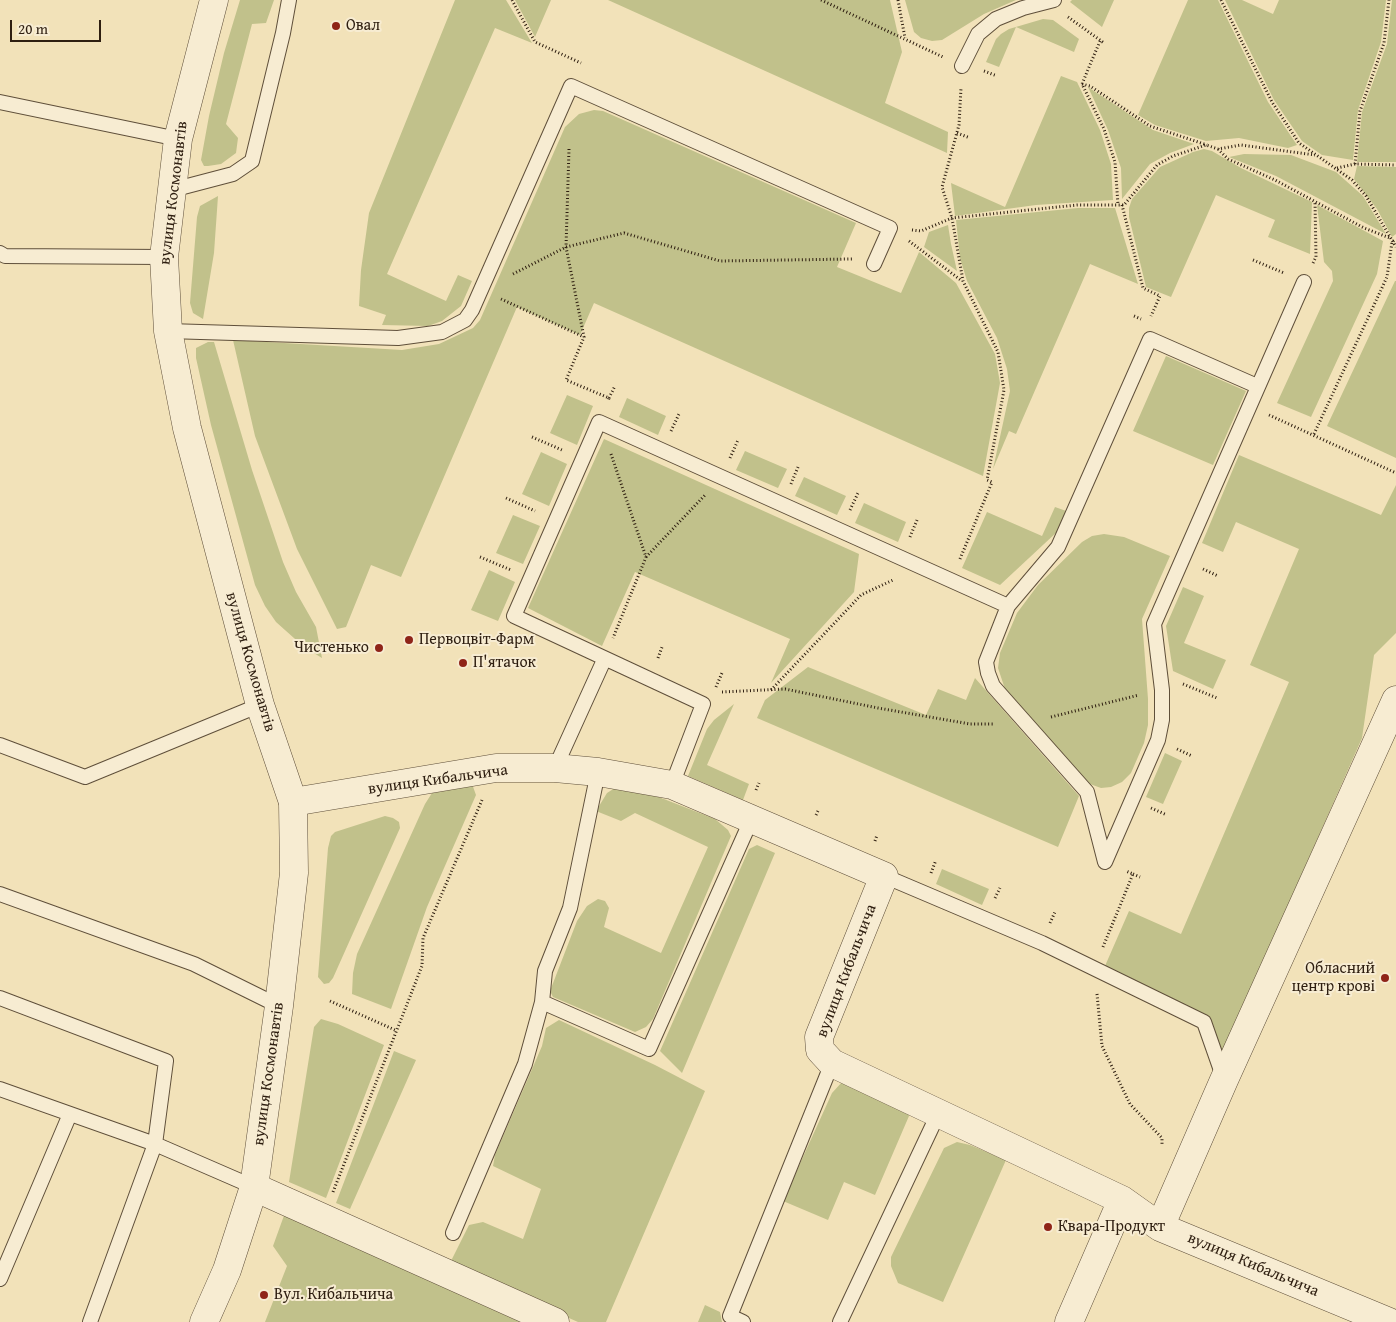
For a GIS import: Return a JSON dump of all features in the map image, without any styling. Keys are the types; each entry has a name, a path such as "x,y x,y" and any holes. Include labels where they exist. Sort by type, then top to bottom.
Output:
{"street":[{"name":"вулиця Космонавтів","path":"204,1322 227,1270 254,1187 279,1006 294,873 292,802 260,705 187,428 168,331 164,257 178,139 214,0"},
{"path":"1160,1227 1224,1080 1396,700"},
{"name":"вулиця Кибальчича","path":"292,802 496,768 555,768 598,772 672,785 884,876 819,1037 820,1050 832,1063 1122,1200 1160,1227 1389,1322"},
{"path":"254,1187 555,1322"},
{"path":"1069,1322 1122,1200"}],"lane":[{"path":"172,190 233,174 252,161 283,33 289,0"},
{"path":"962,66 978,34 996,19 1023,8 1052,1"},
{"path":"168,331 398,338 427,336 442,332 464,320 472,310 572,86 890,228 874,264"},
{"path":"0,102 178,139"},
{"path":"0,253 5,256 164,257"},
{"path":"1105,862 1158,740 1162,720 1162,690 1154,624 1304,282"},
{"path":"1105,862 1087,792 993,686 986,662 1008,606 1058,547 1150,339 1257,386"},
{"path":"672,785 703,704 604,660 514,616 599,422 1008,606"},
{"path":"555,768 604,660"},
{"path":"0,745 85,777 260,705"},
{"path":"453,1233 525,1064 542,1002 545,971 570,908 598,772"},
{"path":"542,1002 649,1049 752,818"},
{"path":"884,876 1042,943 1204,1022 1224,1080"},
{"path":"0,894 194,964 279,1006"},
{"path":"0,998 166,1061 155,1144 90,1322"},
{"path":"743,1322 730,1316 832,1063"},
{"path":"0,1089 155,1144 254,1187"},
{"path":"840,1322 939,1112"},
{"path":"0,1279 70,1114"}],"path":[{"path":"512,0 535,42 582,64"},
{"path":"821,0 962,66 957,133 942,187 952,218 963,281 998,352 1004,379 1004,390 987,480 992,482 950,580"},
{"path":"898,0 905,39"},
{"path":"1222,0 1272,102 1299,143 1352,180 1366,196 1396,247"},
{"path":"1355,164 1360,111 1384,43 1389,0"},
{"path":"1052,1 1102,42 1082,84"},
{"path":"1082,84 1090,86 1150,126 1213,146 1228,159 1364,228 1391,240 1396,239"},
{"path":"1082,84 1104,129 1115,162 1120,205 1143,288 1160,296 1148,322"},
{"path":"957,133 970,138"},
{"path":"570,143 566,246 584,337 566,380 609,398"},
{"path":"1218,149 1241,145 1315,155"},
{"path":"890,228 921,232 952,218 1077,204 1124,205 1157,165 1197,147 1213,146"},
{"path":"1337,168 1355,164 1396,165"},
{"path":"1253,260 1304,282 1316,257 1314,201"},
{"path":"890,228 963,281"},
{"path":"481,290 566,246 624,233 720,261 846,258 874,264"},
{"path":"1314,434 1386,277 1391,240"},
{"path":"481,290 584,337"},
{"path":"615,386 599,422 646,557"},
{"path":"1248,406 1314,434 1396,473"},
{"path":"532,437 583,459"},
{"path":"604,660 646,557 722,477"},
{"path":"506,498 556,520"},
{"path":"480,556 530,578"},
{"path":"771,690 861,595 920,567"},
{"path":"722,673 713,692 785,688 878,708 970,724 1026,724 1162,690"},
{"path":"1160,674 1217,698"},
{"path":"339,1178 395,1030 422,966 422,938 496,768"},
{"path":"1105,862 1140,877"},
{"path":"1133,874 1094,968 1102,1046 1130,1104 1162,1138 1162,1148"},
{"path":"330,1001 395,1030"}],"green space":[{"path":"240,0 274,0 266,23 252,24 226,124 238,138 236,153 221,164 204,166 201,160 209,116 224,53"},
{"path":"455,0 506,0 532,43 495,28 387,274 446,301 458,275 472,281 461,306 442,321 428,326 382,325 386,315 359,306 361,270 369,213"},
{"path":"515,0 551,0 535,37"},
{"path":"608,0 890,0 902,52 885,103 948,132 947,153"},
{"path":"905,0 1016,0 984,14 942,40 932,41 921,38 914,32"},
{"path":"1072,0 1114,0 1102,27 1070,2"},
{"path":"1188,0 1218,0 1268,102 1297,145 1288,148 1239,138 1206,141 1155,125 1138,115"},
{"path":"1225,0 1242,0 1273,14 1279,0 1386,0 1381,42 1358,110 1353,160 1322,155 1302,141 1274,100"},
{"path":"1392,0 1396,0 1396,162 1357,162 1362,112 1387,44"},
{"path":"1043,19 1053,20 1079,39 1074,52 1016,27 999,67 986,62 996,39 1001,34 1009,29"},
{"path":"1061,76 1077,82 1100,130 1111,164 1113,200 1036,205 955,216 951,183 1005,207"},
{"path":"1088,87 1153,130 1194,144 1170,153 1150,164 1122,199 1121,168 1108,130"},
{"path":"594,110 603,111 856,223 837,267 901,293 919,252 956,283 995,354 1000,383 983,476 594,303 580,335 517,307 401,577 371,565 346,627 337,629 297,549 255,436 233,340 402,350 439,344 473,328 480,320 565,127 579,114"},
{"path":"1204,149 1212,151 1241,168 1312,202 1310,254 1268,237 1275,220 1216,195 1171,297 1146,287 1129,217 1129,208 1132,199 1160,167"},
{"path":"1244,154 1291,155 1336,172 1363,196 1386,234 1276,176 1229,157"},
{"path":"1357,166 1396,167 1396,234 1392,237 1377,209 1354,179"},
{"path":"218,196 214,253 203,319 193,313 190,303 197,217 200,206"},
{"path":"1317,205 1383,241 1377,274 1311,417 1277,403 1333,281 1332,271 1324,262"},
{"path":"1078,208 1115,208 1138,284 1090,264 1016,434 1009,431 993,469 1010,391 1007,369 997,338 967,281 960,258 956,220"},
{"path":"948,225 957,271 924,247 929,232"},
{"path":"1396,281 1396,458 1327,426"},
{"path":"208,342 214,342 252,470 283,562 296,592 316,627 322,658 304,647 276,622 265,606 255,585 211,425 196,358 196,348"},
{"path":"1166,356 1246,391 1213,465 1133,431"},
{"path":"567,395 593,406 577,445 550,433"},
{"path":"627,398 666,416 658,435 619,417"},
{"path":"604,439 859,554 854,592 771,683 790,639 635,572 602,646 528,608"},
{"path":"745,451 787,469 778,488 736,470"},
{"path":"541,452 567,464 549,506 522,494"},
{"path":"1239,455 1381,515 1396,485 1396,633 1374,655 1362,738 1221,1057 1207,1016 1105,966 1129,911 1181,934 1289,682 1250,665 1299,549 1236,522 1223,552 1202,543"},
{"path":"804,477 846,496 837,515 795,496"},
{"path":"864,503 906,522 898,542 855,523"},
{"path":"1055,507 1069,512 1058,531 1000,585 962,568 987,512 1042,536"},
{"path":"513,515 540,526 523,564 496,553"},
{"path":"1104,534 1124,537 1170,556 1142,619 1148,699 1148,725 1144,743 1131,773 1122,782 1111,787 1101,788 1090,784 1005,689 998,668 1000,653 1017,613 1038,585 1082,542 1092,536"},
{"path":"489,570 515,582 498,621 471,610"},
{"path":"1183,587 1204,596 1184,643 1226,660 1213,689 1173,671 1166,626"},
{"path":"808,667 926,715 938,689 966,700 975,678 1079,796 1058,847 757,718 765,700"},
{"path":"734,704 707,765 749,784 743,800 688,776 707,729 714,720"},
{"path":"1165,753 1182,761 1163,804 1146,797"},
{"path":"472,784 476,795 427,907 391,1009 352,994 353,973 357,954 425,804 432,793"},
{"path":"628,785 715,819 728,830 731,836 653,1019 646,1027 635,1032 553,997 550,991 577,921 587,906 598,899 605,901 609,908 604,927 661,953 708,847 635,813 621,821 596,811 607,793 618,786"},
{"path":"385,816 399,822 400,828 333,978 329,983 324,984 318,977 328,848 331,836 335,832"},
{"path":"757,845 775,853 682,1073 660,1051 749,849"},
{"path":"942,869 989,889 982,905 936,884"},
{"path":"321,1019 338,1024 384,1045 326,1198 289,1182 314,1027"},
{"path":"559,1020 655,1065 705,1091 606,1322 578,1322 449,1265 469,1225 483,1222 523,1239 541,1189 493,1166 495,1155 542,1046 546,1028"},
{"path":"394,1051 416,1060 350,1209 336,1203"},
{"path":"842,1082 908,1110 909,1116 875,1195 844,1182 828,1220 783,1201 832,1093"},
{"path":"957,1142 970,1145 1006,1160 943,1302 898,1283 891,1266 891,1257 944,1148"},
{"path":"286,1210 530,1322 265,1322 287,1266 273,1246"},
{"path":"705,1305 720,1312 722,1322 698,1322"}],"place":[{"name":"Овал","path":"336,26"},
{"name":"Первоцвіт-Фарм","path":"409,640"},
{"name":"Чистенько","path":"379,648"},
{"name":"П'ятачок","path":"463,663"},
{"name":"Обласний центр крові","path":"1385,978"},
{"name":"Квара-Продукт","path":"1048,1227"},
{"name":"Вул. Кибальчича","path":"264,1295"}]}
